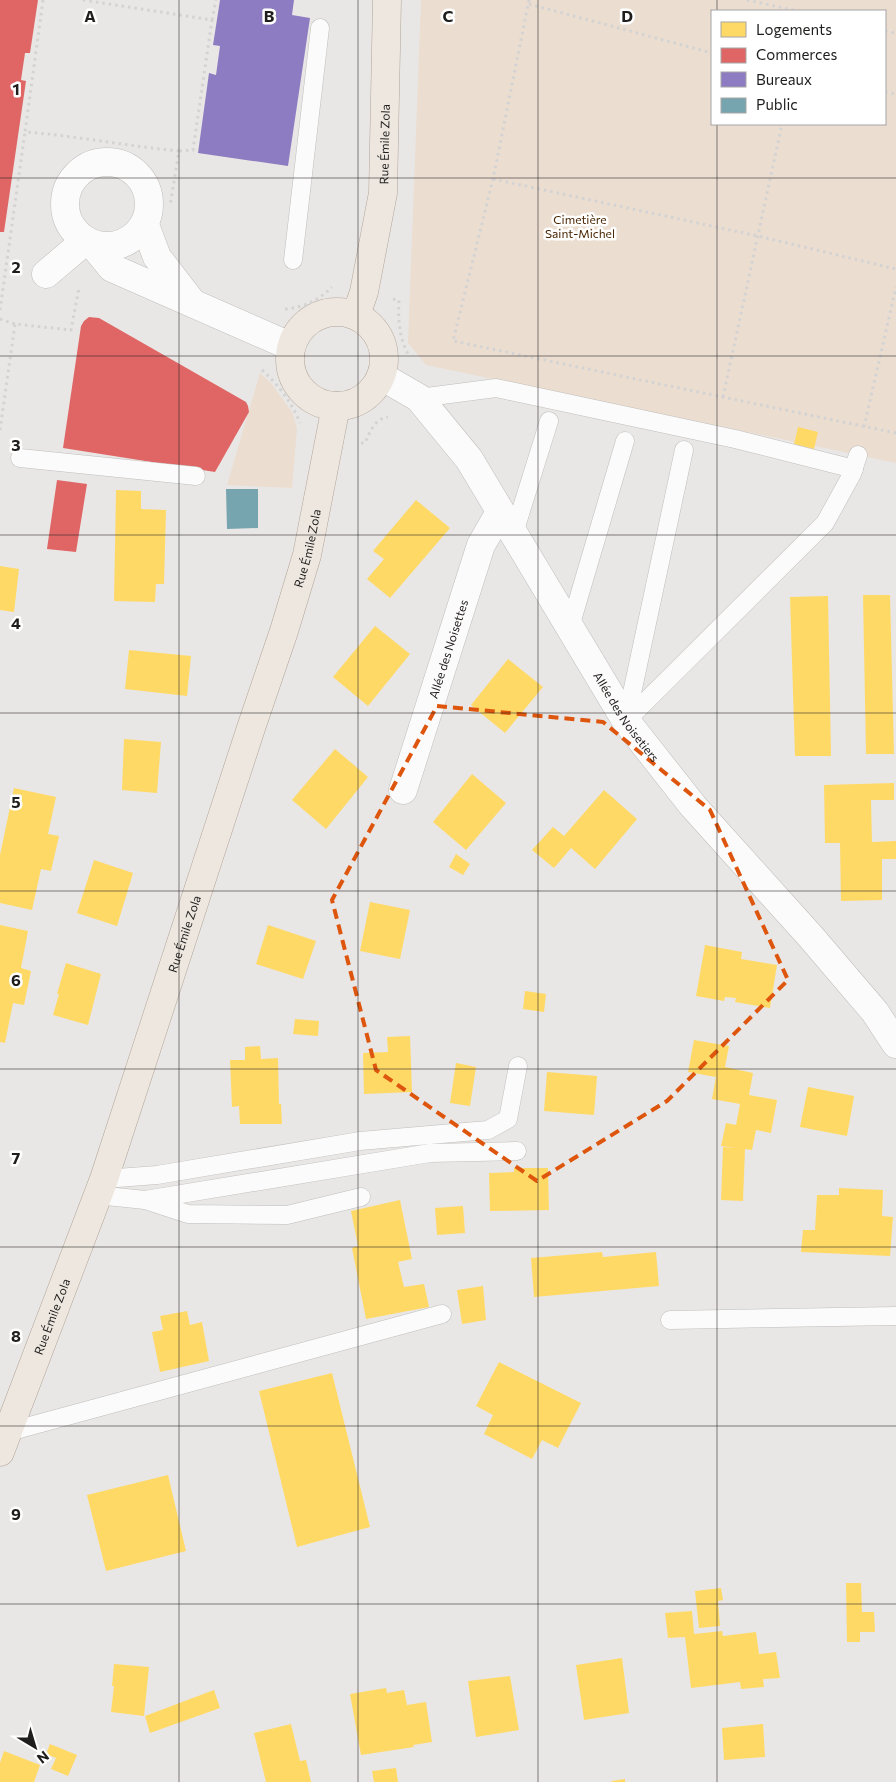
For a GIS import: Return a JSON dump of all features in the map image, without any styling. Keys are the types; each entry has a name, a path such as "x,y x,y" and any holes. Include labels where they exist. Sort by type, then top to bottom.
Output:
{"main road":[{"name":"Rue Émile Zola","path":"356,315 364,292 383,193 387,0"},
{"path":"340,311 356,315 368,323 378,334 383,348 384,362 381,376 374,389 363,398 350,404 336,406 322,404 309,397 299,388 292,375 289,361 290,346 297,332 309,320 324,312 340,311"},
{"name":"Rue Émile Zola","path":"4,1442 100,1187 250,728 284,632 307,556 336,406"}],"street":[{"path":"89,243 104,247 128,242 144,224 149,212 149,198 146,187 138,176 127,167 114,163 100,162 87,167 76,175 68,187 65,198 68,222 75,232 89,243 112,268 290,346"},
{"path":"144,224 157,258 192,302"},
{"path":"46,274 89,243"},
{"name":"Allée des Noisetiers","path":"381,376 419,398 469,459 626,721 694,806 869,1004 896,1044"},
{"name":"Allée des Noisettes","path":"403,790 481,545 507,522"}],"lane":[{"path":"293,260 320,28"},
{"path":"419,398 496,388 736,439 856,462 825,523 626,721"},
{"path":"507,522 549,420"},
{"path":"570,627 625,441"},
{"path":"626,721 684,450"},
{"path":"20,458 196,476"},
{"path":"100,1187 158,1175 360,1141 488,1130 508,1119 518,1066"},
{"path":"145,1200 430,1153 517,1151"},
{"path":"100,1187 188,1214 287,1215 361,1197"},
{"path":"4,1442 442,1314"},
{"path":"670,1320 896,1316"}],"path":[{"path":"0,310 43,0"},
{"path":"83,0 212,20"},
{"path":"179,151 193,150 216,0"},
{"path":"747,0 793,10"},
{"path":"711,53 529,2 493,179 453,341 896,433"},
{"path":"723,397 782,125"},
{"path":"25,132 68,136"},
{"path":"493,179 758,236 896,269"},
{"path":"864,426 896,287"},
{"path":"0,319 15,324"}],"highlighted area":[{"path":"437,706 603,722 710,810 788,980 667,1101 537,1181 376,1070 332,900"}],"green space":[{"name":"Cimetière Saint-Michel","path":"421,0 896,0 896,463 426,365 408,343"},
{"path":"260,373 271,383 292,412 297,428 292,488 227,485"}],"building: Logements":[{"path":"798,427 818,432 814,449 794,444"},
{"path":"116,490 141,491 141,509 166,510 164,584 156,584 155,602 114,601"},
{"path":"416,500 450,528 390,598 367,579 384,559 373,551"},
{"path":"0,566 19,569 14,612 0,610"},
{"path":"863,595 890,595 894,754 866,754"},
{"path":"828,596 831,756 795,756 790,597"},
{"path":"375,626 410,654 368,706 333,677"},
{"path":"129,650 191,656 187,696 125,689"},
{"path":"508,659 543,687 505,733 471,705"},
{"path":"124,739 161,742 157,793 122,790"},
{"path":"335,749 368,777 326,829 292,800"},
{"path":"472,774 506,803 466,850 433,822"},
{"path":"894,783 894,800 871,800 872,842 896,841 896,859 882,859 882,900 841,901 840,843 825,843 824,785"},
{"path":"14,788 56,797 48,834 59,836 51,871 41,869 32,910 0,903 0,855"},
{"path":"604,790 637,819 595,869 571,848 554,868 532,850 553,827 564,836"},
{"path":"456,854 470,864 463,875 449,867"},
{"path":"94,860 133,873 117,926 77,913"},
{"path":"370,902 410,910 400,959 360,951"},
{"path":"0,925 28,931 21,968 31,971 24,1005 13,1003 5,1043 0,1042"},
{"path":"268,925 316,941 303,979 256,964"},
{"path":"705,945 742,952 741,959 777,965 770,1008 735,1002 736,998 725,997 724,1001 696,996"},
{"path":"66,963 101,974 88,1025 53,1015"},
{"path":"525,991 546,994 544,1012 523,1009"},
{"path":"295,1019 319,1021 318,1036 293,1034"},
{"path":"410,1036 412,1092 364,1094 363,1053 388,1052 387,1037"},
{"path":"694,1040 729,1046 725,1067 753,1073 749,1095 777,1100 771,1133 756,1130 752,1150 745,1149 743,1201 721,1200 723,1147 736,1148 721,1146 726,1123 736,1125 740,1104 712,1099 716,1077 688,1072"},
{"path":"260,1046 261,1059 278,1058 279,1104 281,1104 282,1124 240,1124 239,1106 232,1107 230,1060 245,1060 245,1047"},
{"path":"456,1063 476,1067 470,1106 450,1103"},
{"path":"547,1072 597,1076 594,1115 544,1111"},
{"path":"808,1087 854,1096 847,1136 800,1127"},
{"path":"514,1168 548,1168 549,1210 490,1211 489,1173 514,1172"},
{"path":"839,1188 883,1190 882,1216 893,1217 890,1256 801,1252 803,1230 815,1230 817,1195 839,1195"},
{"path":"400,1200 412,1259 398,1262 404,1287 424,1284 429,1307 366,1319 352,1248 358,1246 351,1211"},
{"path":"463,1206 465,1233 437,1235 435,1208"},
{"path":"602,1252 603,1257 656,1252 659,1286 534,1297 531,1258"},
{"path":"483,1286 486,1320 462,1324 457,1290"},
{"path":"187,1311 190,1325 202,1322 209,1361 160,1372 152,1332 163,1330 160,1316"},
{"path":"499,1362 581,1403 558,1448 542,1440 532,1459 484,1434 493,1415 476,1406"},
{"path":"332,1373 370,1527 297,1547 259,1391"},
{"path":"168,1475 186,1551 106,1571 87,1495"},
{"path":"846,1583 861,1583 862,1612 874,1612 875,1632 860,1632 860,1642 847,1642"},
{"path":"721,1588 723,1600 718,1601 720,1626 699,1628 695,1591"},
{"path":"692,1611 694,1634 722,1631 723,1636 756,1632 759,1654 776,1652 780,1678 763,1679 764,1687 741,1689 740,1682 691,1688 685,1637 668,1638 665,1613"},
{"path":"622,1658 629,1713 584,1720 576,1665"},
{"path":"114,1664 149,1667 144,1716 111,1712"},
{"path":"510,1676 519,1730 476,1737 468,1681"},
{"path":"386,1688 387,1693 404,1690 407,1705 426,1702 432,1742 413,1745 414,1747 361,1755 350,1694"},
{"path":"214,1690 220,1708 150,1733 145,1716"},
{"path":"291,1724 300,1761 306,1760 311,1782 266,1782 254,1733"},
{"path":"763,1724 765,1757 724,1760 722,1728"},
{"path":"50,1744 77,1755 68,1776 51,1769 56,1758 46,1754"},
{"path":"4,1751 40,1765 34,1782 0,1782 0,1763"},
{"path":"396,1768 398,1782 374,1782 372,1771"},
{"path":"625,1779 625,1782 612,1782 612,1781"}],"building: Commerces":[{"path":"0,0 38,0 30,53 25,53 21,80 26,81 4,232 0,232"},
{"path":"89,317 99,318 246,402 249,412 215,472 63,448 81,326"},
{"path":"57,480 87,484 76,552 47,549"}],"building: Bureaux":[{"path":"220,0 294,0 292,15 310,18 288,166 198,153 209,73 216,75 220,46 213,45"}],"building: Public":[{"path":"226,489 258,489 258,528 227,529"}]}
